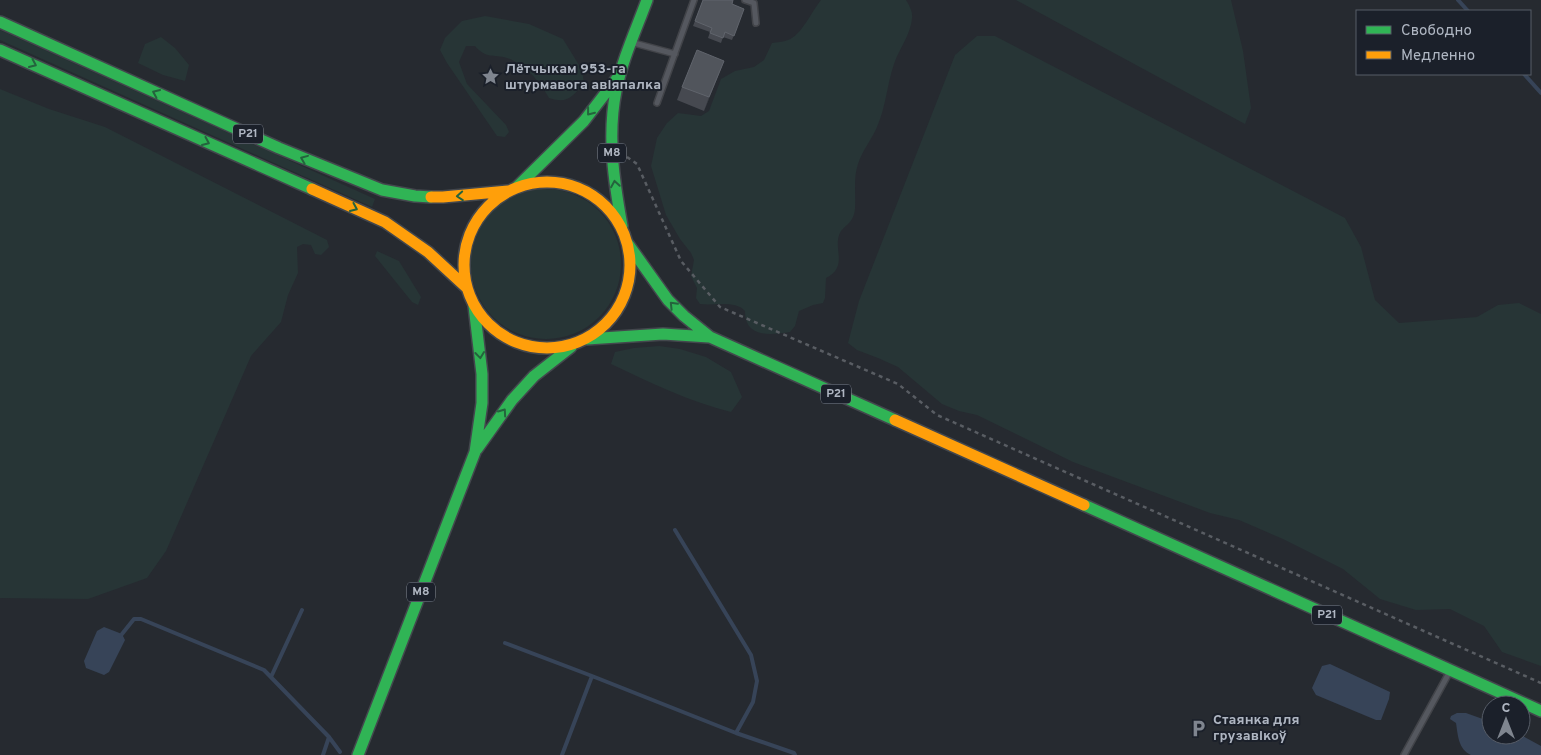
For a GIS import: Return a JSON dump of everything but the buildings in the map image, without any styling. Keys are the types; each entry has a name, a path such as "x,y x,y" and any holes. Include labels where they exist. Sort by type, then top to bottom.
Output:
{"main road":[{"name":"М8","path":"474,306 489,325 506,338 522,345 537,348 557,348 587,339 602,329 615,314 623,300 629,283 631,266 613,169 614,106 620,74 647,0"},
{"name":"Р21","path":"0,22 279,148 382,190 415,196 443,197 512,190"},
{"name":"Р21","path":"0,50 385,222 432,255 467,288"},
{"name":"М8","path":"358,755 475,452 482,403 482,374 474,306 467,288 464,271 464,258 468,239 478,218 498,198 512,190 559,147 584,121 620,74"},
{"name":"М8","path":"512,190 536,183 550,182 577,187 602,202 614,215 624,232"},
{"name":"Р21","path":"628,244 668,300 710,337 1541,710"},
{"name":"Р21","path":"587,339 669,334 691,334 710,337"},
{"name":"М8","path":"475,452 517,394 534,376 575,344"}],"lane":[{"path":"657,103 694,0"},
{"path":"745,0 754,3 756,23"},
{"path":"632,43 675,54"},
{"path":"1404,755 1450,670"}],"path":[{"path":"612,151 622,154 637,164 681,261 720,307 898,384 937,415 1541,683"}],"shaded area":[{"path":"821,0 906,0 912,13 911,24 894,64 880,119 856,170 854,213 850,222 838,237 839,262 833,273 826,278 823,303 799,311 795,326 790,332 760,333 749,326 745,311 741,308 730,304 700,304 696,298 697,288 691,276 694,260 666,215 651,166 657,138 667,123 678,113 701,116 709,111 721,79 735,71 754,67 764,60 772,43 793,38"},
{"path":"1016,0 1231,0 1243,51 1251,108 1245,124"},
{"path":"485,16 529,24 563,39 582,70 584,84 576,93 565,100 555,100 549,98 537,80 514,61 483,53 475,46 466,46 459,62 467,84 506,125 509,132 505,137 497,136 440,50 445,38 462,21"},
{"path":"0,30 375,199 372,207 0,40"},
{"path":"977,36 995,36 1345,218 1361,247 1375,300 1399,323 1477,317 1498,305 1519,303 1541,314 1541,666 1502,652 1484,626 1450,609 1416,610 1380,599 1343,569 1283,539 1239,520 1210,513 1073,462 977,415 959,411 942,404 898,367 857,350 848,343 859,301 955,55"},
{"path":"161,37 175,48 189,65 185,81 163,75 138,63 145,44"},
{"path":"0,89 49,109 105,127 327,240 329,247 321,255 315,254 311,245 303,244 297,247 298,273 288,295 281,322 251,356 166,551 147,578 88,599 0,598"},
{"path":"546,189 561,190 575,194 588,201 599,211 609,222 616,235 620,249 620,279 616,293 609,306 599,317 588,327 575,334 561,338 546,339 531,338 517,334 504,327 493,317 483,306 476,293 472,279 471,264 472,249 476,235 483,222 493,211 504,201 517,194 531,190"},
{"path":"377,251 399,261 421,297 418,305 412,302 375,256"},
{"path":"659,346 680,349 706,357 731,372 742,397 731,412 685,397 611,364 615,352"}],"water":[{"path":"104,627 122,634 125,640 109,672 104,675 86,668 84,661 97,631"},
{"path":"1330,664 1390,692 1381,720 1376,720 1316,695 1312,688 1322,666"},
{"path":"1457,713 1466,713 1481,718 1481,745 1531,745 1531,740 1541,746 1541,755 1471,755 1463,749 1458,737 1456,723 1450,719 1451,716"}],"waterway":[{"path":"1458,0 1467,10"},
{"path":"1525,75 1541,93"},
{"path":"675,530 751,655 757,681 753,702 736,733"},
{"path":"271,677 302,610"},
{"path":"122,634 134,619 141,619 264,670 329,737 340,752"},
{"path":"505,643 592,676"},
{"path":"562,755 592,676 736,733 794,753 795,755"},
{"path":"323,755 329,737"}],"traffic: fast":[{"path":"622,226 616,193 613,159 613,108 622,68 647,0"},
{"path":"0,22 279,148 382,190 431,197"},
{"path":"0,50 312,189"},
{"path":"517,187 584,121 618,77"},
{"path":"628,244 668,300 710,337 895,420"},
{"path":"358,755 475,452 482,403 482,374 474,306"},
{"path":"587,339 663,334 709,337"},
{"path":"477,449 512,400 534,376 571,347"},
{"path":"1084,505 1541,711"}],"traffic: slow":[{"path":"555,182 579,188 606,206 624,233 629,249 630,265 629,281 624,297 606,324 593,334 571,345 539,348 515,342 494,329 483,318 467,289 464,257 470,233 483,212 494,201 523,185 555,182"},
{"path":"312,189 385,222 428,252 467,288"},
{"path":"431,197 508,191"},
{"path":"895,420 1084,505"}],"place":[{"name":"Лётчыкам 953-га штурмавога авіяпалка","path":"491,77"},
{"name":"Стаянка для грузавікоў","path":"1199,728"}]}
